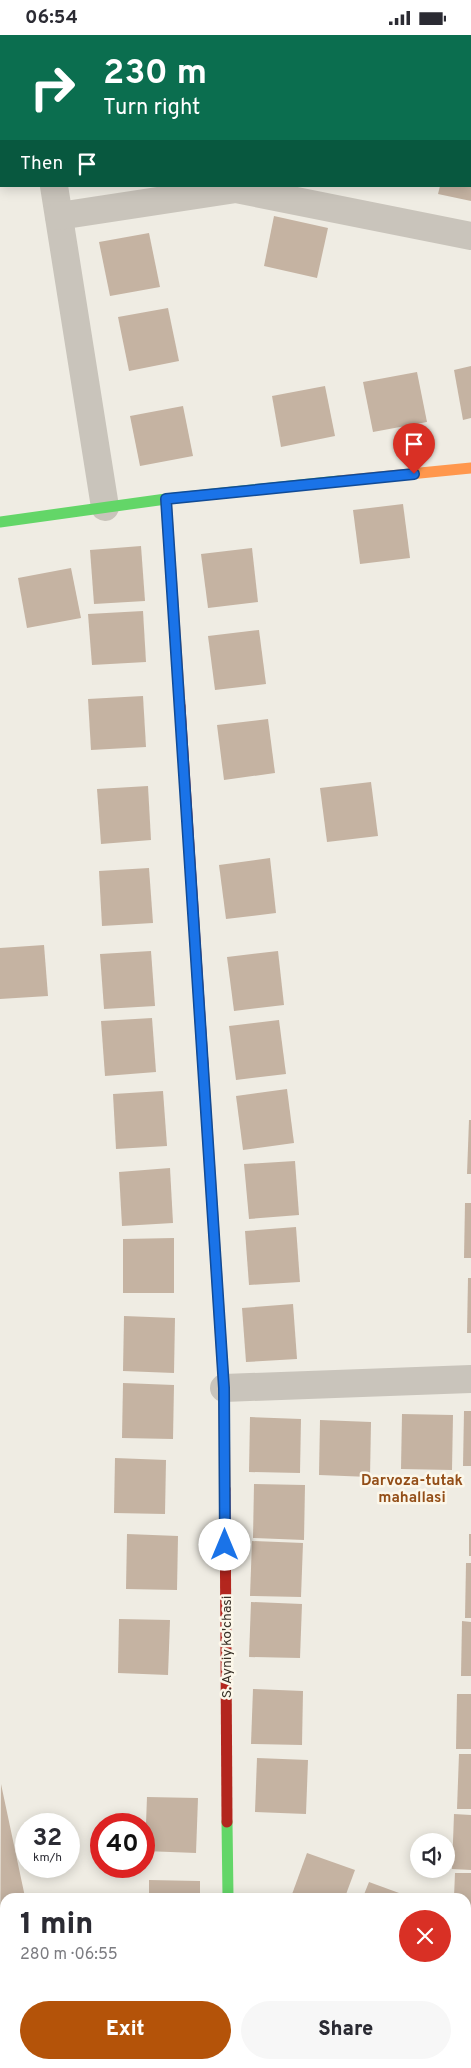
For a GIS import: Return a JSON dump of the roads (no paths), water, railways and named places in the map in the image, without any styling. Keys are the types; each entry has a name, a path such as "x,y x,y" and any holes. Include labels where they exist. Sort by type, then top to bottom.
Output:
{"street":[{"path":"54,187 106,507"},
{"path":"59,216 236,189 471,236"},
{"path":"0,522 166,499 471,468"},
{"name":"S. Ayniy ko'chasi","path":"166,499 224,1388 228,1893"},
{"path":"224,1388 471,1379"}],"district":[{"name":"Darvoza-tutak mahallasi","path":"412,1488"}]}
